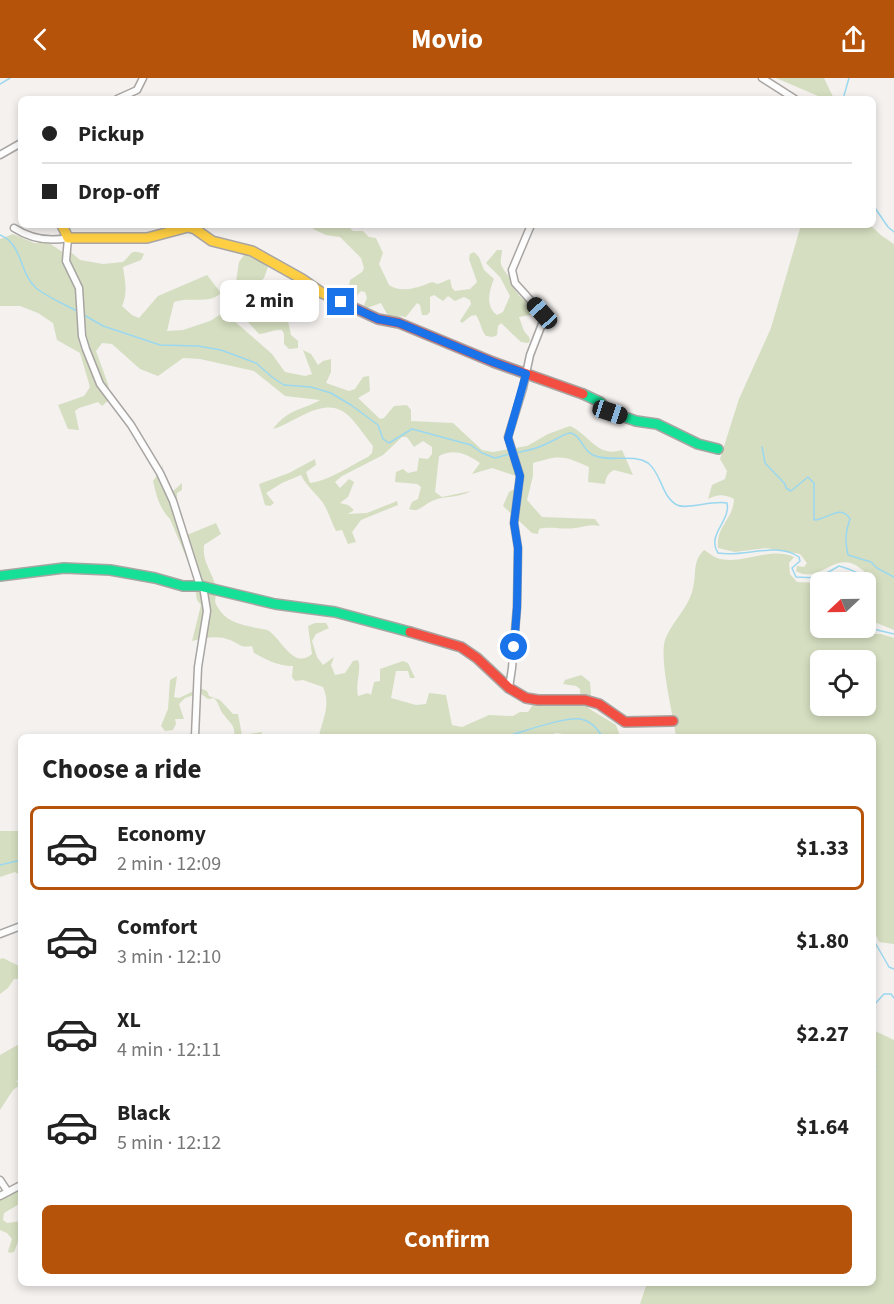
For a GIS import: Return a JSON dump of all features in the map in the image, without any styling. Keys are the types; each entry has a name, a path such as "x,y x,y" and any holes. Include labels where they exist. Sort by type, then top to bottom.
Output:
{"street":[{"path":"124,96 137,90 143,78"},
{"path":"762,78 790,96"},
{"path":"0,155 18,146"},
{"path":"14,228 32,237 57,240 147,238 184,228"},
{"path":"63,228 68,238 66,261 79,288 80,321 86,349 100,384 131,425 160,473 173,501 201,586 207,611 198,667 195,734"},
{"path":"192,228 212,241 252,251 322,293 378,319 399,323 493,362 588,396 600,402 610,412 636,421 657,424 698,444 718,449"},
{"path":"508,688 517,607 518,548 514,523 520,476 508,438 530,355 544,319 542,313 515,283 512,270 530,228"},
{"path":"0,576 63,568 122,571 181,585 201,586 275,604 335,612 385,624 461,647 477,658 508,688 526,698 585,700 599,704 625,722 673,721"},
{"path":"0,934 18,927"},
{"path":"0,1180 8,1192"},
{"path":"0,1196 18,1187"}],"green space":[{"path":"776,78 824,78 833,96 818,96"},
{"path":"350,228 353,231 363,231 369,237 376,238 383,253 379,264 389,285 399,289 416,288 432,282 438,284 450,279 455,291 470,289 477,282 469,259 470,254 474,252 479,257 484,270 494,279 489,303 497,315 503,312 510,296 500,277 486,263 497,250 502,250 503,268 518,294 533,308 534,312 530,315 519,317 530,341 521,342 501,323 498,326 497,335 486,336 476,315 462,323 460,321 471,304 470,300 464,297 455,301 448,296 443,301 434,295 430,297 430,312 427,315 422,315 420,305 417,303 406,317 400,316 394,320 387,314 381,303 367,308 364,305 367,298 365,292 361,291 353,300 348,292 350,280 364,268 361,258 340,237 326,235 313,229"},
{"path":"800,228 873,228 894,244 894,630 876,623 876,572 864,572 851,563 842,562 806,574 796,571 797,566 804,567 807,563 800,554 766,548 735,552 718,548 718,540 731,512 734,499 721,495 708,499 712,485 725,479 727,471 720,459 739,399 771,328"},
{"path":"13,234 34,243 49,243 64,253 66,248 80,260 103,264 123,262 133,252 144,254 141,260 123,267 125,292 122,306 139,318 158,296 207,275 221,293 211,299 174,302 167,331 183,330 210,321 224,312 272,354 285,372 305,376 312,374 303,350 311,354 318,365 331,359 331,372 326,383 349,391 355,389 363,377 369,376 370,391 358,398 380,419 384,418 394,406 407,405 411,410 411,421 453,423 482,450 493,452 527,446 548,434 570,426 606,451 622,450 633,475 614,470 610,472 605,484 588,482 589,467 573,460 556,458 533,463 533,476 527,500 542,517 595,519 600,526 544,528 539,529 538,534 532,533 503,506 509,492 520,486 516,476 492,468 472,474 480,463 455,452 439,456 435,492 442,497 471,491 437,499 418,509 409,509 412,502 418,499 421,487 417,484 395,482 396,472 403,469 408,473 417,471 419,458 428,459 432,454 432,447 423,441 414,447 407,437 402,437 383,455 335,482 340,488 349,479 354,482 348,497 340,503 354,510 348,514 367,513 397,501 398,505 361,520 352,532 356,542 348,544 342,530 336,531 323,503 301,475 266,493 274,503 270,506 265,505 259,484 289,473 315,459 316,465 306,472 310,483 325,479 368,457 372,453 373,446 351,418 336,409 317,410 273,429 290,413 320,400 285,396 254,371 200,359 183,358 158,376 140,369 112,344 102,343 96,351 108,384 110,399 102,406 98,402 79,408 75,411 79,430 68,429 58,405 84,396 90,387 80,353 57,340 53,323 38,313 20,306 0,306 0,239"},
{"path":"254,254 268,267 264,278 252,289 252,295 276,303 278,314 288,321 291,335 298,341 298,348 289,349 284,344 282,330 259,334 248,322 246,308 243,304 226,298 225,287 236,282 239,262 244,255"},
{"path":"162,463 164,479 172,492 182,483 182,490 177,493 177,505 187,535 216,523 221,534 204,545 204,552 216,589 216,604 224,616 234,622 269,631 289,652 300,658 306,658 312,654 308,626 315,623 326,623 329,628 316,634 312,641 317,657 323,665 334,657 331,665 335,675 345,673 353,661 358,660 358,696 368,693 371,695 374,682 380,681 380,669 403,661 408,663 415,678 410,678 408,671 396,671 391,698 416,705 426,704 429,693 446,695 452,725 462,727 489,715 513,716 520,712 528,712 534,703 581,701 580,689 563,684 565,680 581,675 590,682 591,694 588,708 616,725 619,734 320,734 326,706 323,687 303,680 295,681 292,677 293,666 277,664 263,658 254,653 252,646 242,646 221,638 192,641 201,605 197,600 192,571 170,519 161,506 153,481 162,469"},
{"path":"704,550 717,558 726,560 784,554 794,557 789,563 790,574 797,582 810,583 810,638 876,638 876,634 881,634 894,638 894,944 879,942 876,936 876,734 676,734 665,673 665,640 691,595 696,563"},
{"path":"177,676 174,697 179,698 200,688 207,691 209,696 220,700 233,714 238,714 242,734 234,734 233,727 214,698 208,699 200,693 185,698 179,704 184,719 175,719 176,724 173,730 165,731 161,726 168,709 170,680"},
{"path":"0,831 18,831 18,874 15,872 0,877"},
{"path":"3,958 18,966 18,979 14,979 0,994 0,959"},
{"path":"876,1031 894,1040 894,1304 640,1304 646,1286 876,1286"},
{"path":"18,1045 18,1080 16,1082 18,1082 18,1087 13,1090 0,1110 0,1055"},
{"path":"15,1185 18,1188 18,1205 4,1213 3,1220 7,1223 18,1221 18,1242 14,1252 9,1253 12,1239 0,1230 0,1191"}],"waterway":[{"path":"0,84 10,78"},
{"path":"844,96 849,78"},
{"path":"876,209 894,232"},
{"path":"0,235 13,245 26,275 36,288 77,311"},
{"path":"84,315 103,326 160,345 198,346 221,350 256,363 284,385 311,387 331,393 378,425 383,439 389,443 412,429 471,445 495,458 510,454"},
{"path":"515,453 537,448 571,433 593,455 642,460 653,468 668,496 677,505 727,503 726,516 715,540 718,553 770,550 790,552 799,557 800,561 792,568 796,577 810,578"},
{"path":"762,447 765,463 785,484 786,488 791,491 808,477 814,483 814,520 838,512 846,514 850,519 846,537 848,555 871,562 894,577"},
{"path":"828,572 839,566 855,572"},
{"path":"876,630 894,634"},
{"path":"514,734 574,719 591,723 600,734"},
{"path":"0,865 18,861"},
{"path":"876,944 889,967 894,969"},
{"path":"876,1003 884,994 891,994 894,998"}],"traffic: fast":[{"path":"583,394 600,402 610,412 636,421 657,424 698,444 718,449"},
{"path":"0,576 64,568 110,570 155,578 183,586 200,586 275,604 335,612 410,632"}],"traffic: slow":[{"path":"63,228 68,238 147,238 184,228"},
{"path":"192,228 212,241 252,251 322,293 348,305"}],"traffic: jam":[{"path":"348,305 378,319 399,323 493,362 583,394"},
{"path":"410,632 461,647 477,658 509,688 526,698 585,700 599,704 625,722 673,721"}],"route":[{"path":"341,302 378,319 399,323 526,374 508,438 520,476 514,523 518,548 514,647"}]}
